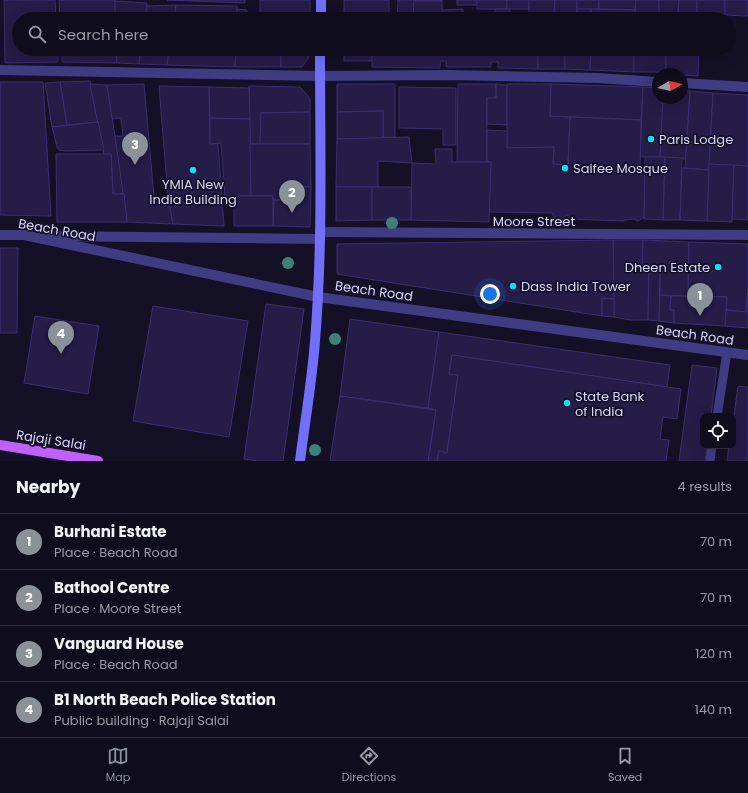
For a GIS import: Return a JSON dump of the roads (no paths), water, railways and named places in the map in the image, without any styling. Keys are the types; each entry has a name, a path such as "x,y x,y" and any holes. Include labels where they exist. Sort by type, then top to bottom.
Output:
{"main road":[{"name":"Rajaji Salai","path":"0,445 98,461"}],"street":[{"path":"321,0 321,12"},
{"path":"300,461 311,380 318,297 320,236 320,56"},
{"path":"0,70 320,76 456,75 597,78 652,82"},
{"path":"688,84 748,87"},
{"name":"Beach Road","path":"0,235 24,235 318,297 748,356"},
{"name":"Moore Street","path":"24,235 748,235"}],"lane":[{"path":"717,413 727,352"},
{"path":"710,461 712,449"}],"place":[{"name":"Paris Lodge","path":"651,139"},
{"name":"Vanguard House","path":"135,165"},
{"name":"Saifee Mosque","path":"565,168"},
{"name":"YMIA New India Building","path":"193,170"},
{"name":"Bathool Centre","path":"292,213"},
{"name":"Dheen Estate","path":"718,267"},
{"name":"Dass India Tower","path":"513,286"},
{"name":"Burhani Estate","path":"700,316"},
{"name":"B1 North Beach Police Station","path":"61,354"},
{"name":"State Bank of India","path":"567,403"}]}
